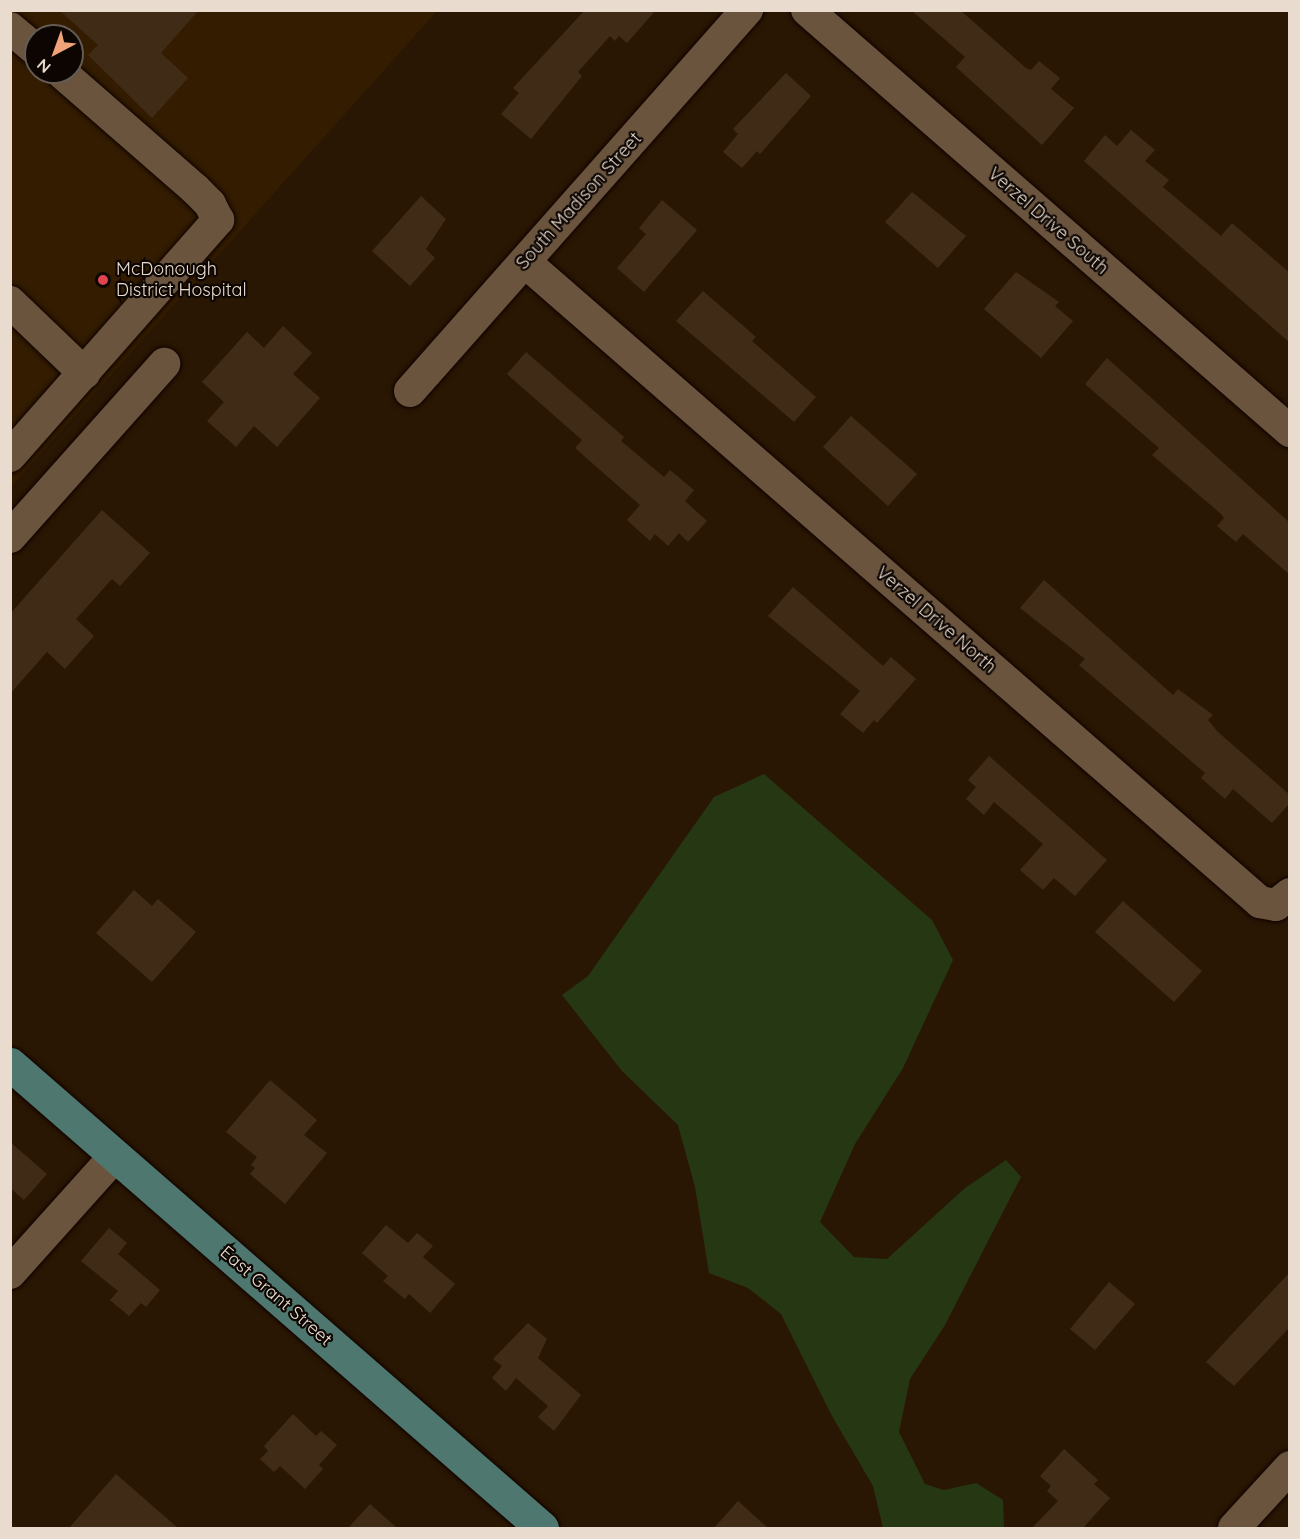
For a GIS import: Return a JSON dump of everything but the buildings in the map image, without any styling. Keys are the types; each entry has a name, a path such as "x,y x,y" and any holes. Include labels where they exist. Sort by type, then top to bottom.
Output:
{"main road":[{"name":"East Grant Street","path":"10,1064 542,1528"}],"street":[{"name":"South Madison Street","path":"410,391 747,10"},
{"name":"Verzel Drive South","path":"807,10 1290,430"},
{"path":"10,456 218,220 210,204 195,189 75,84"},
{"name":"Verzel Drive North","path":"525,262 1260,902 1276,904 1290,894"},
{"path":"10,302 84,373"},
{"path":"10,537 164,364"},
{"path":"10,1273 115,1156"},
{"path":"1234,1528 1290,1467"}],"shaded area":[{"name":"McDonough District Hospital","path":"11,11 437,11 11,487"}],"green space":[{"path":"764,774 932,920 953,960 903,1068 855,1144 820,1222 854,1257 887,1259 965,1188 1006,1160 1021,1177 945,1325 910,1379 899,1432 925,1484 944,1490 976,1483 1003,1500 1004,1528 883,1528 873,1486 832,1416 781,1314 748,1288 709,1273 695,1187 678,1125 622,1071 562,995 588,976 714,797"}],"place":[{"name":"McDonough District Hospital","path":"103,280"}]}
